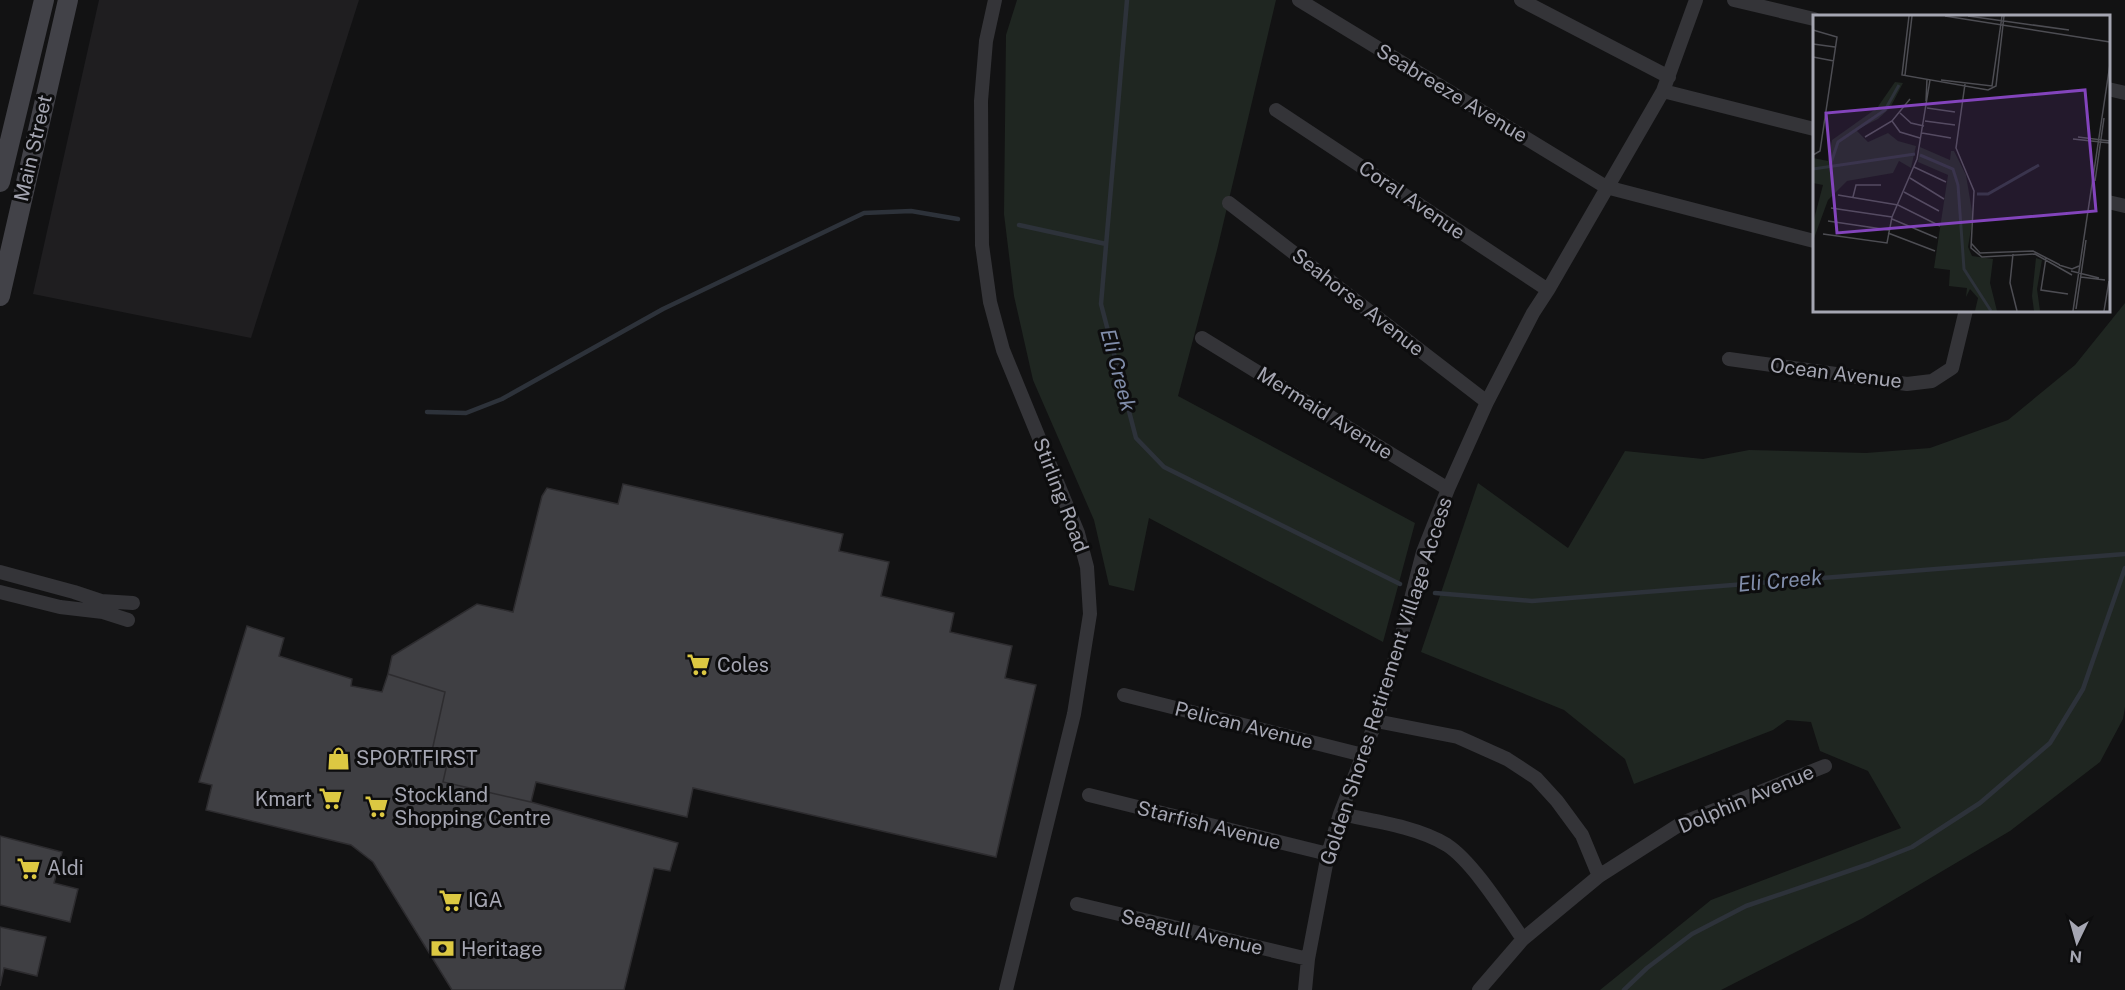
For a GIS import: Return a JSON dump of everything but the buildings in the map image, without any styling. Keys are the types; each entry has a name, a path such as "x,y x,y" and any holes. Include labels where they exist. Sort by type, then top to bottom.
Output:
{"main road":[{"name":"Main Street","path":"0,182 44,0"},
{"name":"Main Street","path":"0,296 68,0"}],"street":[{"name":"Stirling Road","path":"996,0 986,41 981,101 982,245 990,302 1003,350 1078,532 1087,567 1090,614 1074,714 1006,990"},
{"name":"Seabreeze Avenue","path":"1299,0 1606,187"},
{"path":"1521,0 1669,77"},
{"name":"Golden Shores Retirement Village Access","path":"1305,990 1308,959 1328,854 1376,721 1400,642 1423,552 1486,402 1533,313 1663,91 1696,0"},
{"path":"1734,0 1813,19"},
{"path":"2110,89 2125,93"},
{"path":"1663,91 1813,128"},
{"name":"Coral Avenue","path":"1276,110 1548,290"},
{"path":"1606,187 1813,240"},
{"path":"2110,202 2125,206"},
{"name":"Seahorse Avenue","path":"1230,203 1486,402"},
{"name":"Ocean Avenue","path":"1729,359 1907,384 1932,381 1952,368 1966,312"},
{"name":"Mermaid Avenue","path":"1202,338 1448,489"},
{"path":"0,572 101,601 133,603"},
{"path":"0,592 60,607 103,612 128,620"},
{"name":"Pelican Avenue","path":"1124,695 1363,755"},
{"path":"1376,721 1458,737 1507,759 1536,778 1557,801 1582,835 1599,876"},
{"name":"Dolphin Avenue","path":"1479,990 1523,939 1599,876 1682,823 1825,766"},
{"name":"Starfish Avenue","path":"1089,795 1328,854"},
{"path":"1341,814 1402,826 1446,845 1464,860 1497,901 1523,939"},
{"name":"Seagull Avenue","path":"1077,904 1308,959"}],"shaded area":[{"path":"99,0 359,0 251,338 33,294"},
{"path":"1017,0 1276,0 1217,250 1178,396 1415,523 1383,642 1149,518 1134,591 1109,585 1094,520 1033,380 1014,296 1004,214 1006,35"},
{"path":"2125,303 2125,707 2123,719 2100,762 2010,831 1863,918 1721,990 1600,990 1711,900 1901,828 1868,771 1820,751 1811,722 1787,720 1773,730 1634,784 1625,759 1564,710 1421,652 1478,483 1568,548 1625,451 1703,459 1749,450 1866,453 1930,448 2008,420 2075,365"}],"waterway":[{"name":"Eli Creek","path":"1127,0 1101,304 1136,438 1164,467 1400,584"},
{"path":"427,412 466,413 502,399 663,309 864,213 911,211 958,219"},
{"path":"1019,225 1106,244"},
{"name":"Eli Creek","path":"1435,593 1532,601 2125,554"},
{"path":"1624,990 1647,968 1692,934 1746,906 1912,847 1980,803 2050,743 2083,689 2125,568"}],"place":[{"name":"Coles","path":"699,665"},
{"name":"SPORTFIRST","path":"338,758"},
{"name":"Kmart","path":"330,799"},
{"name":"Stockland Shopping Centre","path":"376,806"},
{"name":"Aldi","path":"29,868"},
{"name":"IGA","path":"450,900"},
{"name":"Heritage","path":"443,949"}]}
